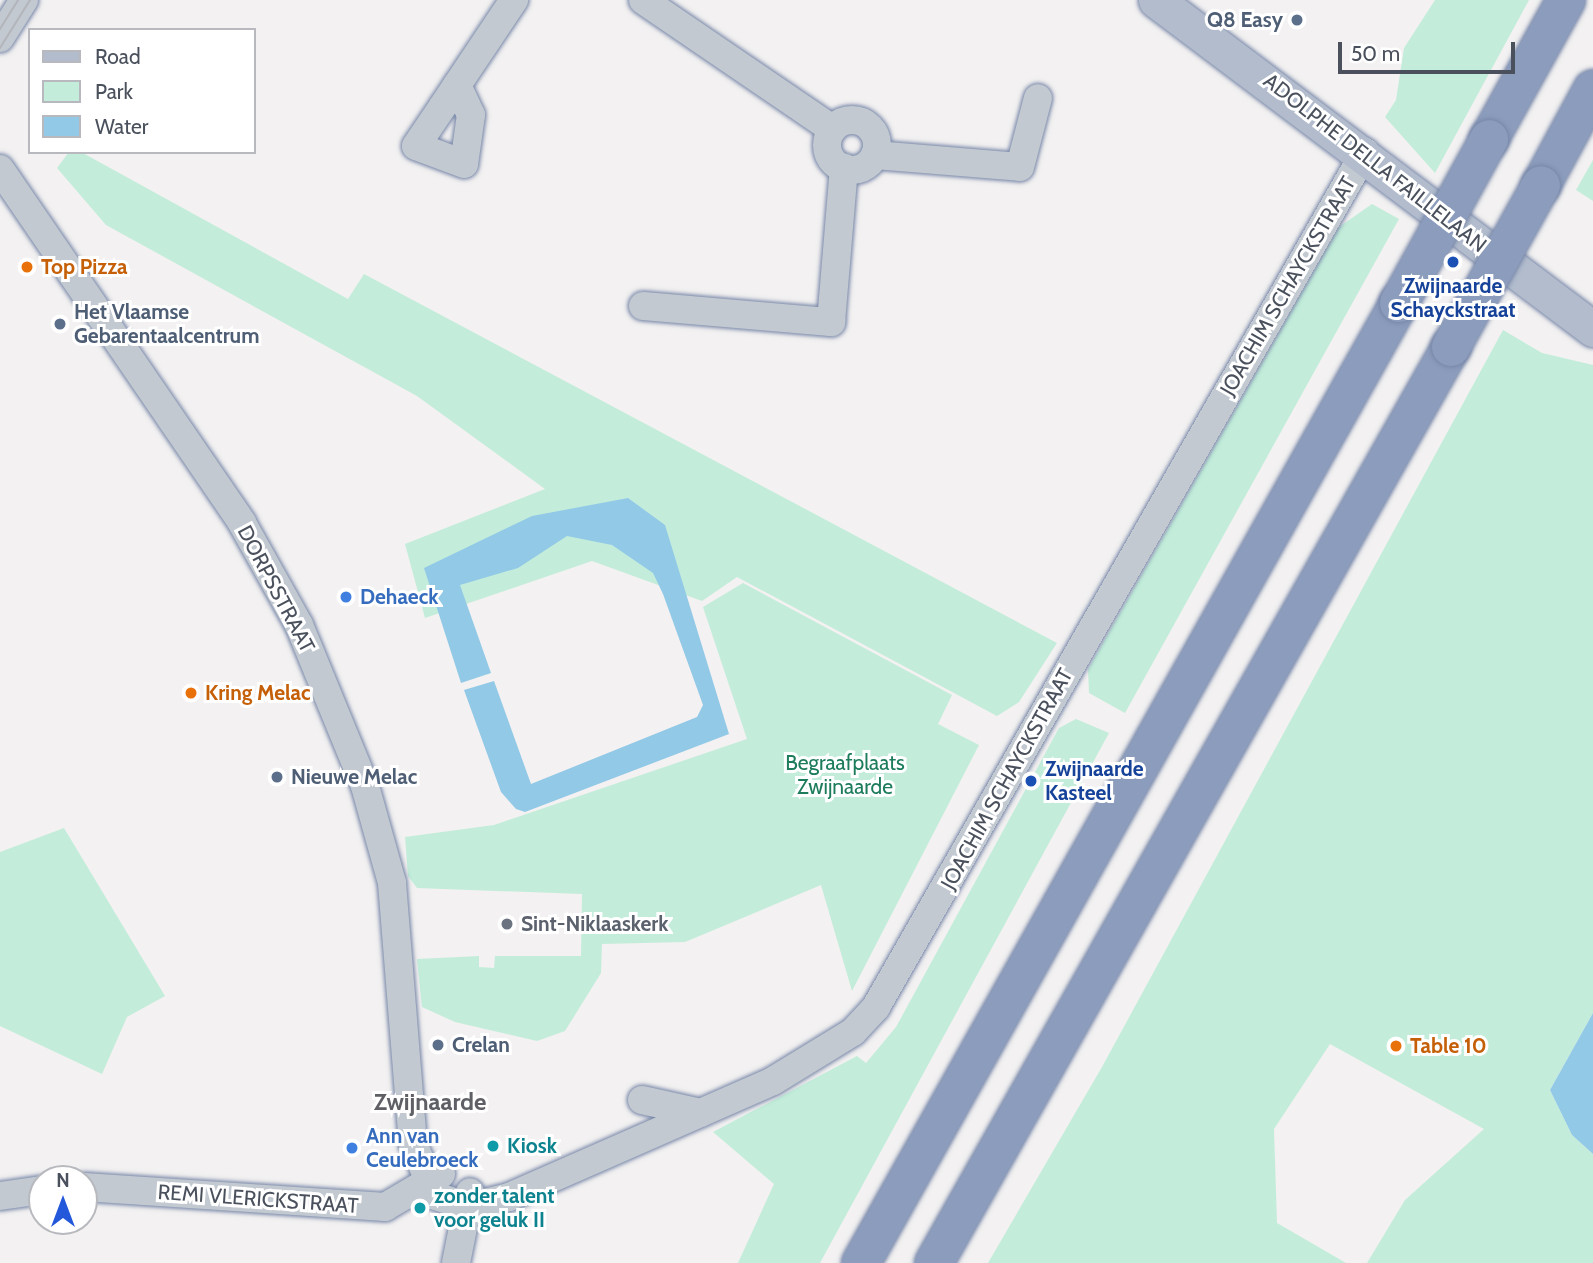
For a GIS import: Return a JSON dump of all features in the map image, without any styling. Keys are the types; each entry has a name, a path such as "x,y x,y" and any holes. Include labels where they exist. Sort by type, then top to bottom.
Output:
{"highway":[{"path":"861,1263 1178,700 1566,0"},
{"path":"934,1263 1451,347 1593,89"}],"main road":[{"name":"ADOLPHE DELLA FAILLELAAN","path":"1156,0 1365,152 1593,328"}],"street":[{"path":"0,38 24,0"},
{"path":"457,85 514,0"},
{"path":"643,0 832,129"},
{"path":"875,155 876,137 867,124 847,119 832,129 828,154 844,168 858,169 875,155 1020,167 1038,98"},
{"name":"JOACHIM SCHAYCKSTRAAT","path":"469,1200 509,1198 701,1113 828,1050 876,1007 1365,152"},
{"path":"643,306 831,322 844,168"},
{"name":"DORPSSTRAAT","path":"0,169 242,523 299,625 365,786 392,883 414,1057 413,1144 433,1178"},
{"path":"642,1100 701,1113"},
{"path":"433,1178 449,1204 469,1200 456,1263"},
{"name":"REMI VLERICKSTRAAT","path":"98,1188 386,1207 433,1178"},
{"path":"0,1196 28,1192"}],"green space":[{"path":"1435,0 1529,0 1435,173 1385,117 1396,100 1404,48"},
{"path":"68,154 85,154 348,299 364,274 1057,643 1019,702 997,716 737,577 702,601 592,561 425,618 405,544 545,489 417,396 106,225 57,168"},
{"path":"1593,160 1593,201 1576,190"},
{"path":"1372,204 1399,219 1125,713 1089,693 1088,669 1339,227"},
{"path":"1503,330 1542,353 1593,365 1593,1013 1550,1090 1572,1135 1593,1154 1593,1263 1367,1263 1405,1200 1484,1129 1330,1044 1274,1129 1277,1223 1346,1263 988,1263 1102,1067"},
{"name":"Begraafplaats Zwijnaarde","path":"743,583 952,695 938,724 979,745 852,991 821,885 685,942 602,944 601,973 565,1031 537,1041 455,1022 422,1007 417,959 479,956 479,967 494,968 495,956 581,956 582,894 417,888 408,876 405,837 494,825 747,739 703,607"},
{"path":"1076,719 1109,733 820,1263 738,1263 774,1184 713,1132 857,1056 866,1063 896,1027 1059,728"},
{"path":"64,828 165,996 127,1017 102,1074 0,1026 0,852"}],"water":[{"path":"628,498 665,525 729,734 525,812 516,809 501,792 464,690 494,681 531,784 697,717 703,705 663,594 653,573 612,545 567,536 518,568 460,585 491,673 461,683 424,568 532,516"},
{"path":"1593,1013 1593,1154 1572,1135 1550,1090"}],"tram line":[{"path":"0,29 18,0"},
{"path":"0,48 30,0"}],"place":[{"name":"Q8 Easy","path":"1297,20"},
{"name":"Zwijnaarde Schayckstraat","path":"1453,262"},
{"name":"Top Pizza","path":"27,267"},
{"name":"Het Vlaamse Gebarentaalcentrum","path":"60,324"},
{"name":"Dehaeck","path":"346,597"},
{"name":"Kring Melac","path":"191,693"},
{"name":"Nieuwe Melac","path":"277,777"},
{"name":"Zwijnaarde Kasteel","path":"1031,781"},
{"name":"Sint-Niklaaskerk","path":"507,924"},
{"name":"Crelan","path":"438,1045"},
{"name":"Table 10","path":"1396,1046"},
{"name":"Kiosk","path":"493,1146"},
{"name":"Ann van Ceulebroeck","path":"352,1148"},
{"name":"zonder talent voor geluk II","path":"420,1208"}],"district":[{"name":"Zwijnaarde","path":"430,1102"}]}
